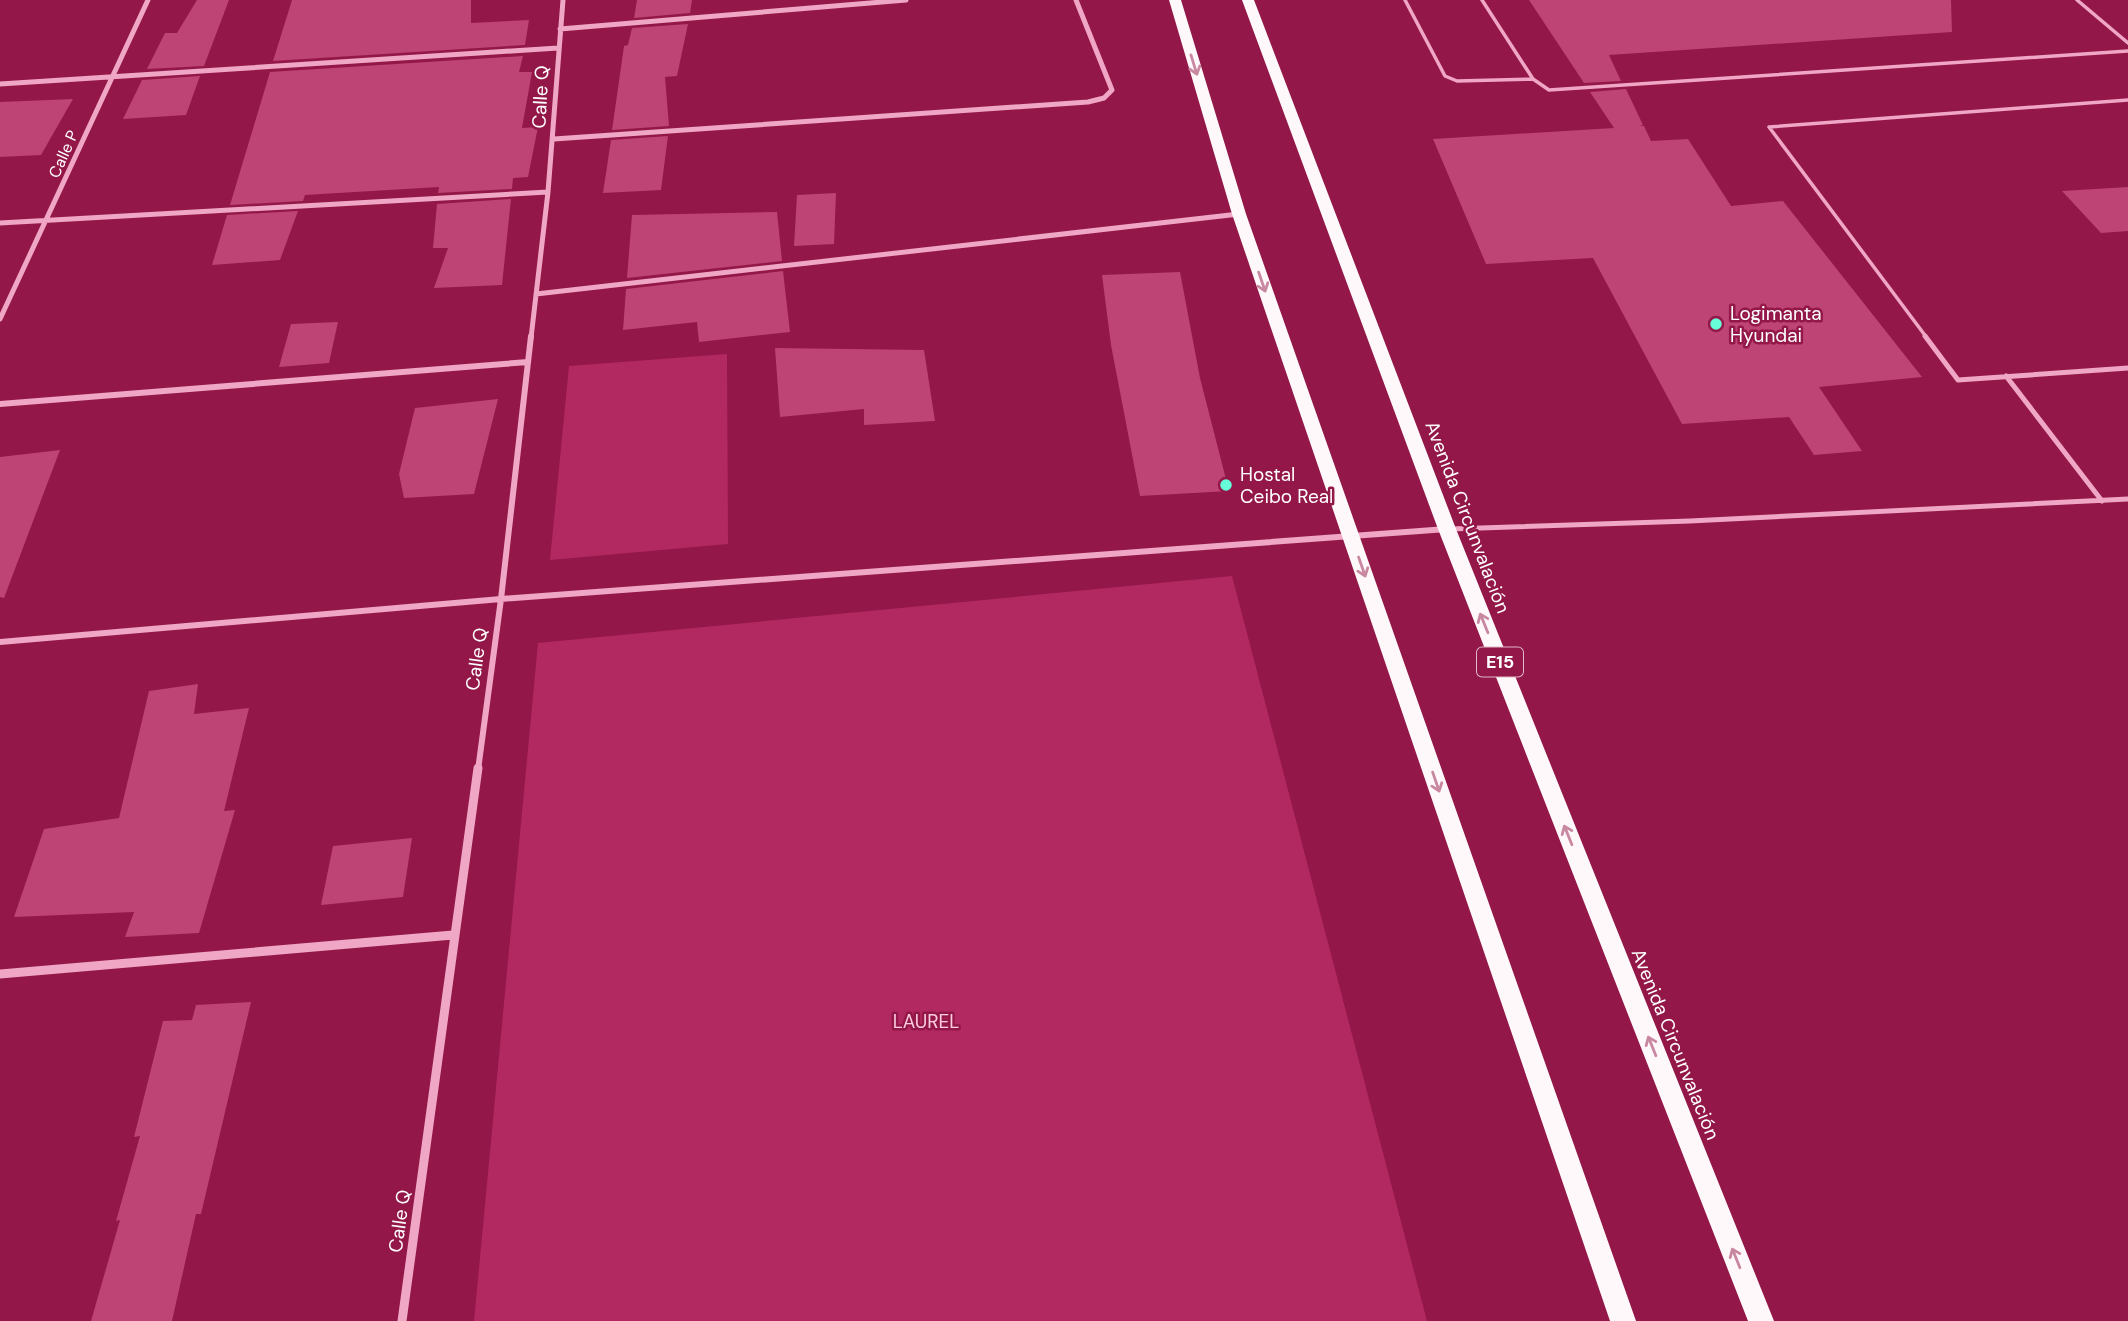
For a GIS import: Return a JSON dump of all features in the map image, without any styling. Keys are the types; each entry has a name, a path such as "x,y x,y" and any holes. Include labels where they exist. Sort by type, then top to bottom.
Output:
{"highway":[{"path":"1175,0 1238,214 1623,1321"},
{"name":"Avenida Circunvalación","path":"1248,0 1447,529 1761,1321"}],"street":[{"name":"Calle P","path":"0,319 148,0"},
{"name":"Calle Q","path":"402,1321 500,599 554,139 562,0"},
{"path":"560,29 906,0"},
{"path":"554,139 1088,102 1104,98 1112,90 1076,0"},
{"path":"0,84 558,48"},
{"path":"0,223 548,192"},
{"path":"536,294 1238,214"},
{"path":"0,404 528,362"},
{"path":"0,642 500,599 1447,529"},
{"path":"0,974 453,935"}],"lane":[{"path":"1405,0 1445,76 1457,81 1533,79"},
{"path":"1482,0 1533,79 1549,90 2128,51"},
{"path":"2077,0 2128,43"},
{"path":"2128,100 1769,127 1958,380 2128,368"},
{"path":"2006,376 2102,501"},
{"path":"1447,529 1690,521 2128,499"}],"green space":[{"path":"727,354 728,544 550,560 569,366"},
{"name":"LAUREL","path":"1232,576 1427,1321 474,1321 538,643"}],"building":[{"path":"197,0 229,0 204,66 147,69 165,33 177,33"},
{"path":"292,0 471,0 471,23 529,20 525,45 273,61"},
{"path":"637,0 692,0 690,13 634,18"},
{"path":"1529,0 1951,0 1952,32 1609,55 1621,81 1584,83"},
{"path":"688,24 677,76 665,77 669,126 612,130 624,46 628,45 632,28"},
{"path":"523,56 519,72 532,72 522,128 538,127 528,177 513,178 512,189 438,193 439,187 305,195 303,201 230,205 270,72"},
{"path":"200,76 186,115 123,119 142,80"},
{"name":"Logimanta Hyundai","path":"1626,89 1643,125 1640,126 1644,126 1651,141 1688,139 1731,206 1783,201 1922,377 1819,387 1862,451 1814,455 1789,417 1682,424 1593,258 1486,264 1433,139 1614,128 1590,92"},
{"path":"73,99 41,155 0,157 0,102"},
{"path":"668,136 661,190 603,193 611,140"},
{"path":"2128,187 2128,231 2101,233 2062,191"},
{"path":"836,193 834,244 794,246 797,195"},
{"path":"511,199 502,285 434,288 448,248 433,248 437,204"},
{"path":"298,211 280,260 212,265 227,215"},
{"path":"777,212 782,261 627,278 632,215"},
{"path":"783,271 790,332 699,342 697,322 623,330 626,289"},
{"path":"1180,272 1200,378 1229,491 1140,496 1111,345 1102,275"},
{"path":"338,322 329,363 279,367 291,324"},
{"path":"775,348 924,350 935,421 864,425 864,409 780,417"},
{"path":"498,399 474,494 404,498 399,474 415,408"},
{"path":"60,450 4,598 0,597 0,457"},
{"path":"198,684 194,714 249,708 224,811 235,810 199,933 125,937 134,912 14,917 44,829 119,818 149,691"},
{"path":"412,838 403,897 321,905 333,846"},
{"path":"251,1002 201,1214 196,1214 172,1321 91,1321 120,1220 116,1221 140,1136 134,1137 163,1021 192,1020 196,1005"}],"place":[{"name":"Logimanta Hyundai","path":"1716,324"},
{"name":"Hostal Ceibo Real","path":"1226,485"}]}
